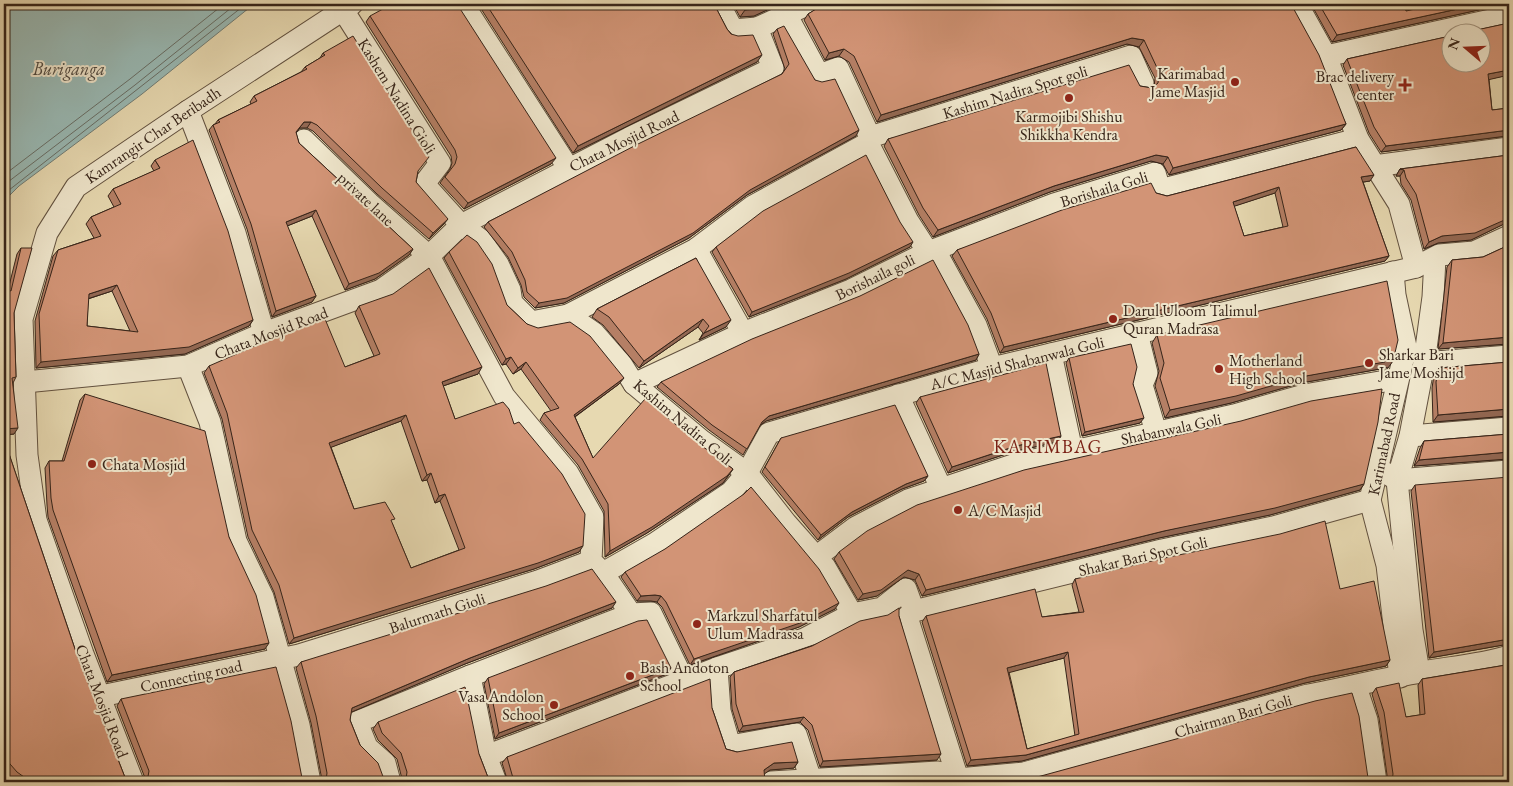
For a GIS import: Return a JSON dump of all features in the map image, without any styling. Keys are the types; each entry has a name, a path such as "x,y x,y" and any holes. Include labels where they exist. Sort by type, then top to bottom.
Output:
{"street":[{"path":"463,4 569,169"},
{"path":"718,4 733,30 757,28 809,4"},
{"path":"1297,4 1326,56 1358,139 1398,204 1426,262 1433,297 1424,364 1410,436 1397,480 1411,620 1410,675"},
{"name":"Kamrangir Char Beribadh","path":"25,382 22,318 47,233 76,187 347,7"},
{"name":"Kashem Nadina Gioli","path":"347,7 440,163 424,184 461,225"},
{"name":"Borishaila goli","path":"634,384 743,333 851,290 928,252 908,221 869,140 838,68 819,75 786,14"},
{"path":"1326,56 1509,16"},
{"name":"Chata Mosjid Road","path":"133,782 83,654 36,520 27,455 25,382 188,366 264,333 381,290 428,256 461,225 773,68 757,28"},
{"name":"Kashim Nadira Spot goli","path":"869,140 1130,56 1144,83"},
{"path":"188,111 234,233 264,333"},
{"name":"Borishaila Goli","path":"928,252 1054,204 1155,173 1160,190 1358,139"},
{"name":"private lane","path":"304,140 369,204 428,256"},
{"path":"461,225 480,240 498,264 510,290 512,303 532,322 568,315 696,250 753,206 869,140"},
{"path":"1374,166 1509,148"},
{"name":"A/C Masjid Shabanwala Goli","path":"597,567 654,544 731,492 746,473 769,433 992,368 1393,272 1426,262 1439,255 1474,252 1509,236"},
{"path":"696,250 743,333"},
{"path":"928,252 937,254 972,317 992,368"},
{"path":"428,256 504,396 568,473 592,517 597,567 631,614"},
{"name":"Karimabad Road","path":"1393,272 1395,295 1406,346 1370,500 1387,565 1410,675"},
{"name":"Kashim Nadira Goli","path":"568,315 594,333 622,365 634,384 701,440 746,473 825,567 852,614"},
{"path":"1136,333 1147,373 1142,385 1156,432"},
{"path":"1051,354 1072,450"},
{"path":"1424,364 1509,356"},
{"path":"188,366 210,422 236,541 263,597 281,657 299,725 310,782"},
{"name":"Shabanwala Goli","path":"816,557 856,527 908,500 942,488 971,481 1016,464 1234,415 1304,395 1397,380"},
{"path":"898,395 942,488"},
{"path":"1410,436 1509,428"},
{"path":"1377,468 1397,480 1509,471"},
{"name":"Shakar Bari Spot Goli","path":"914,611 1162,550 1273,527 1370,500"},
{"name":"Balurmath Gioli","path":"281,657 299,655 538,581 597,567"},
{"path":"486,756 717,668 804,639 852,614 882,608 906,589 914,611 906,617 958,779"},
{"path":"390,782 385,764 367,747 357,722 631,614 651,613 684,681"},
{"name":"Chairman Bari Goli","path":"958,779 1023,777 1057,773 1308,695 1494,661 1509,656"},
{"name":"Connecting road","path":"101,696 281,657"},
{"path":"717,668 720,711 730,746 796,734 810,780"},
{"path":"470,676 486,756 496,782"},
{"path":"1356,687 1367,720 1376,782"},
{"path":"771,782 938,772 958,779"}],"water":[{"name":"Buriganga","path":"4,4 254,4 142,94 19,186 4,201"}],"building":[{"path":"392,4 457,4 556,158 468,203 445,177 455,164 457,157 455,150 370,16"},
{"path":"486,4 714,4 731,34 738,36 753,35 762,55 578,146"},
{"path":"741,4 770,4 758,9 745,10"},
{"path":"824,4 1291,4 1319,55 1346,124 1173,168 1168,157 1156,155 1054,186 938,230 923,208 888,139 1129,65 1140,86 1152,88 1158,83 1159,72 1144,40 1132,38 881,115 854,56 844,49 829,53 808,14"},
{"path":"1319,4 1404,4 1406,11 1438,4 1481,4 1337,35"},
{"path":"1509,23 1509,70 1488,74 1492,110 1509,108 1509,130 1386,146 1374,127 1347,59 1440,38 1440,72 1490,72 1490,27"},
{"path":"784,26 815,80 822,82 835,79 859,130 750,190 693,233 567,298 539,303 527,292 525,280 512,252 488,222 638,144 782,74 789,64 777,29"},
{"path":"353,36 429,157 418,171 416,182 448,219 433,233 382,188 317,125 311,122 304,122 296,132 299,143 413,249 379,273 349,284 316,210 286,222 316,296 276,311 251,224 213,125 220,122 218,120 257,101 254,96 307,69 305,67 325,55 323,53"},
{"path":"193,140 228,231 253,320 189,347 41,362 39,314 58,250 101,236 91,217 121,204 113,189 160,168 155,160","holes":["117,285 138,332 87,326 89,294"]},
{"path":"1356,147 1374,175 1361,177 1389,256 1004,347 991,313 957,250 1062,210 1151,183 1156,193 1167,196","holes":["1279,187 1288,226 1244,236 1233,202"]},
{"path":"866,155 900,222 913,242 849,273 752,312 716,247 763,211"},
{"path":"1509,155 1509,218 1475,233 1442,236 1429,242 1416,194 1406,178 1404,170 1400,169"},
{"path":"467,235 477,242 492,264 507,305 527,324 538,328 570,322 590,336 624,378 574,415 593,458 645,399 733,469 727,476 652,527 610,551 608,504 582,459 544,413 559,408 526,362 518,368 511,357 506,359 449,252"},
{"path":"1509,245 1509,337 1443,343 1452,260 1483,257"},
{"path":"21,248 32,248 14,313 16,377 12,378 18,428 4,429 4,289 11,291"},
{"path":"696,258 731,320 704,333 709,326 703,319 644,361 609,317 597,309"},
{"path":"933,260 968,325 979,354 769,416 762,422 747,449 712,425 661,382 752,339 860,296"},
{"path":"429,268 482,367 442,382 455,419 503,402 509,409 514,424 519,422 562,474 585,514 583,546 538,563 294,638 279,585 252,530 227,413 209,366 273,338 325,319 345,367 380,354 359,306 393,294","holes":["406,415 427,475 431,473 439,496 445,494 465,548 411,568 391,520 395,519 385,502 354,509 329,443"]},
{"path":"1387,281 1398,340 1393,361 1385,360 1385,362 1306,376 1236,396 1170,410 1160,378 1164,363 1157,335"},
{"path":"1131,344 1137,367 1133,384 1144,418 1085,432 1069,358"},
{"path":"1509,362 1509,409 1438,415 1436,382 1439,368"},
{"path":"1046,363 1061,436 1016,446 952,467 920,397"},
{"path":"1382,389 1378,422 1364,484 1275,508 1164,531 926,590 919,574 908,570 881,590 863,594 839,552 867,531 917,505 1024,470 1241,421 1311,401"},
{"path":"85,394 205,431 229,537 256,595 269,643 112,675 53,510 51,498 49,461 64,461"},
{"path":"895,405 928,476 906,484 852,512 821,535 765,467 781,438"},
{"path":"1509,434 1509,452 1419,460 1424,441"},
{"path":"4,439 76,652 128,782 31,782 17,772 4,757"},
{"path":"1509,477 1509,639 1434,652 1415,485"},
{"path":"751,487 819,569 839,603 803,622 694,659 666,602 661,596 641,596 625,572 665,549 744,494"},
{"path":"1325,521 1340,589 1374,581 1390,660 1309,677 1026,755 971,760 926,616 1035,589 1042,617 1084,612 1075,579 1280,534","holes":["1068,652 1079,734 1027,749 1007,668"]},
{"path":"592,569 616,602 470,658 352,708 350,720 360,745 378,763 385,782 324,782 327,773 316,716 301,662 546,586"},
{"path":"899,608 899,616 941,754 823,761 812,725 804,717 743,726 736,704 734,672 812,646 860,621 888,615"},
{"path":"647,620 671,668 499,733 488,678 638,621"},
{"path":"1509,663 1509,782 1390,782 1392,781 1393,774 1384,712 1376,688 1399,683 1406,717 1425,714 1422,679"},
{"path":"276,667 291,721 302,778 306,782 147,782 149,771 121,699"},
{"path":"710,679 712,708 726,749 737,752 792,742 798,762 774,763 764,770 765,782 511,782 513,778 507,757"},
{"path":"465,687 479,754 489,780 492,782 404,782 407,772 401,753 382,733 378,722"},
{"path":"1352,693 1359,716 1368,778 1372,782 994,782 1030,779 1315,701"},
{"path":"941,778 954,782 872,782"}],"place":[{"name":"Karimabad Jame Masjid","path":"1235,82"},
{"name":"Brac delivery center","path":"1405,85"},
{"name":"Karmojibi Shishu Shikkha Kendra","path":"1069,98"},
{"name":"Darul Uloom Talimul Quran Madrasa","path":"1113,319"},
{"name":"Sharkar Bari Jame Moshijd","path":"1369,363"},
{"name":"Motherland High School","path":"1219,369"},
{"name":"Chata Mosjid","path":"92,464"},
{"name":"A/C Masjid","path":"958,510"},
{"name":"Markzul Sharfatul Ulum Madrassa","path":"697,624"},
{"name":"Bash Andoton School","path":"630,676"},
{"name":"Vasa Andolon School","path":"554,705"}],"district":[{"name":"KARIMBAG","path":"1048,446"}]}
